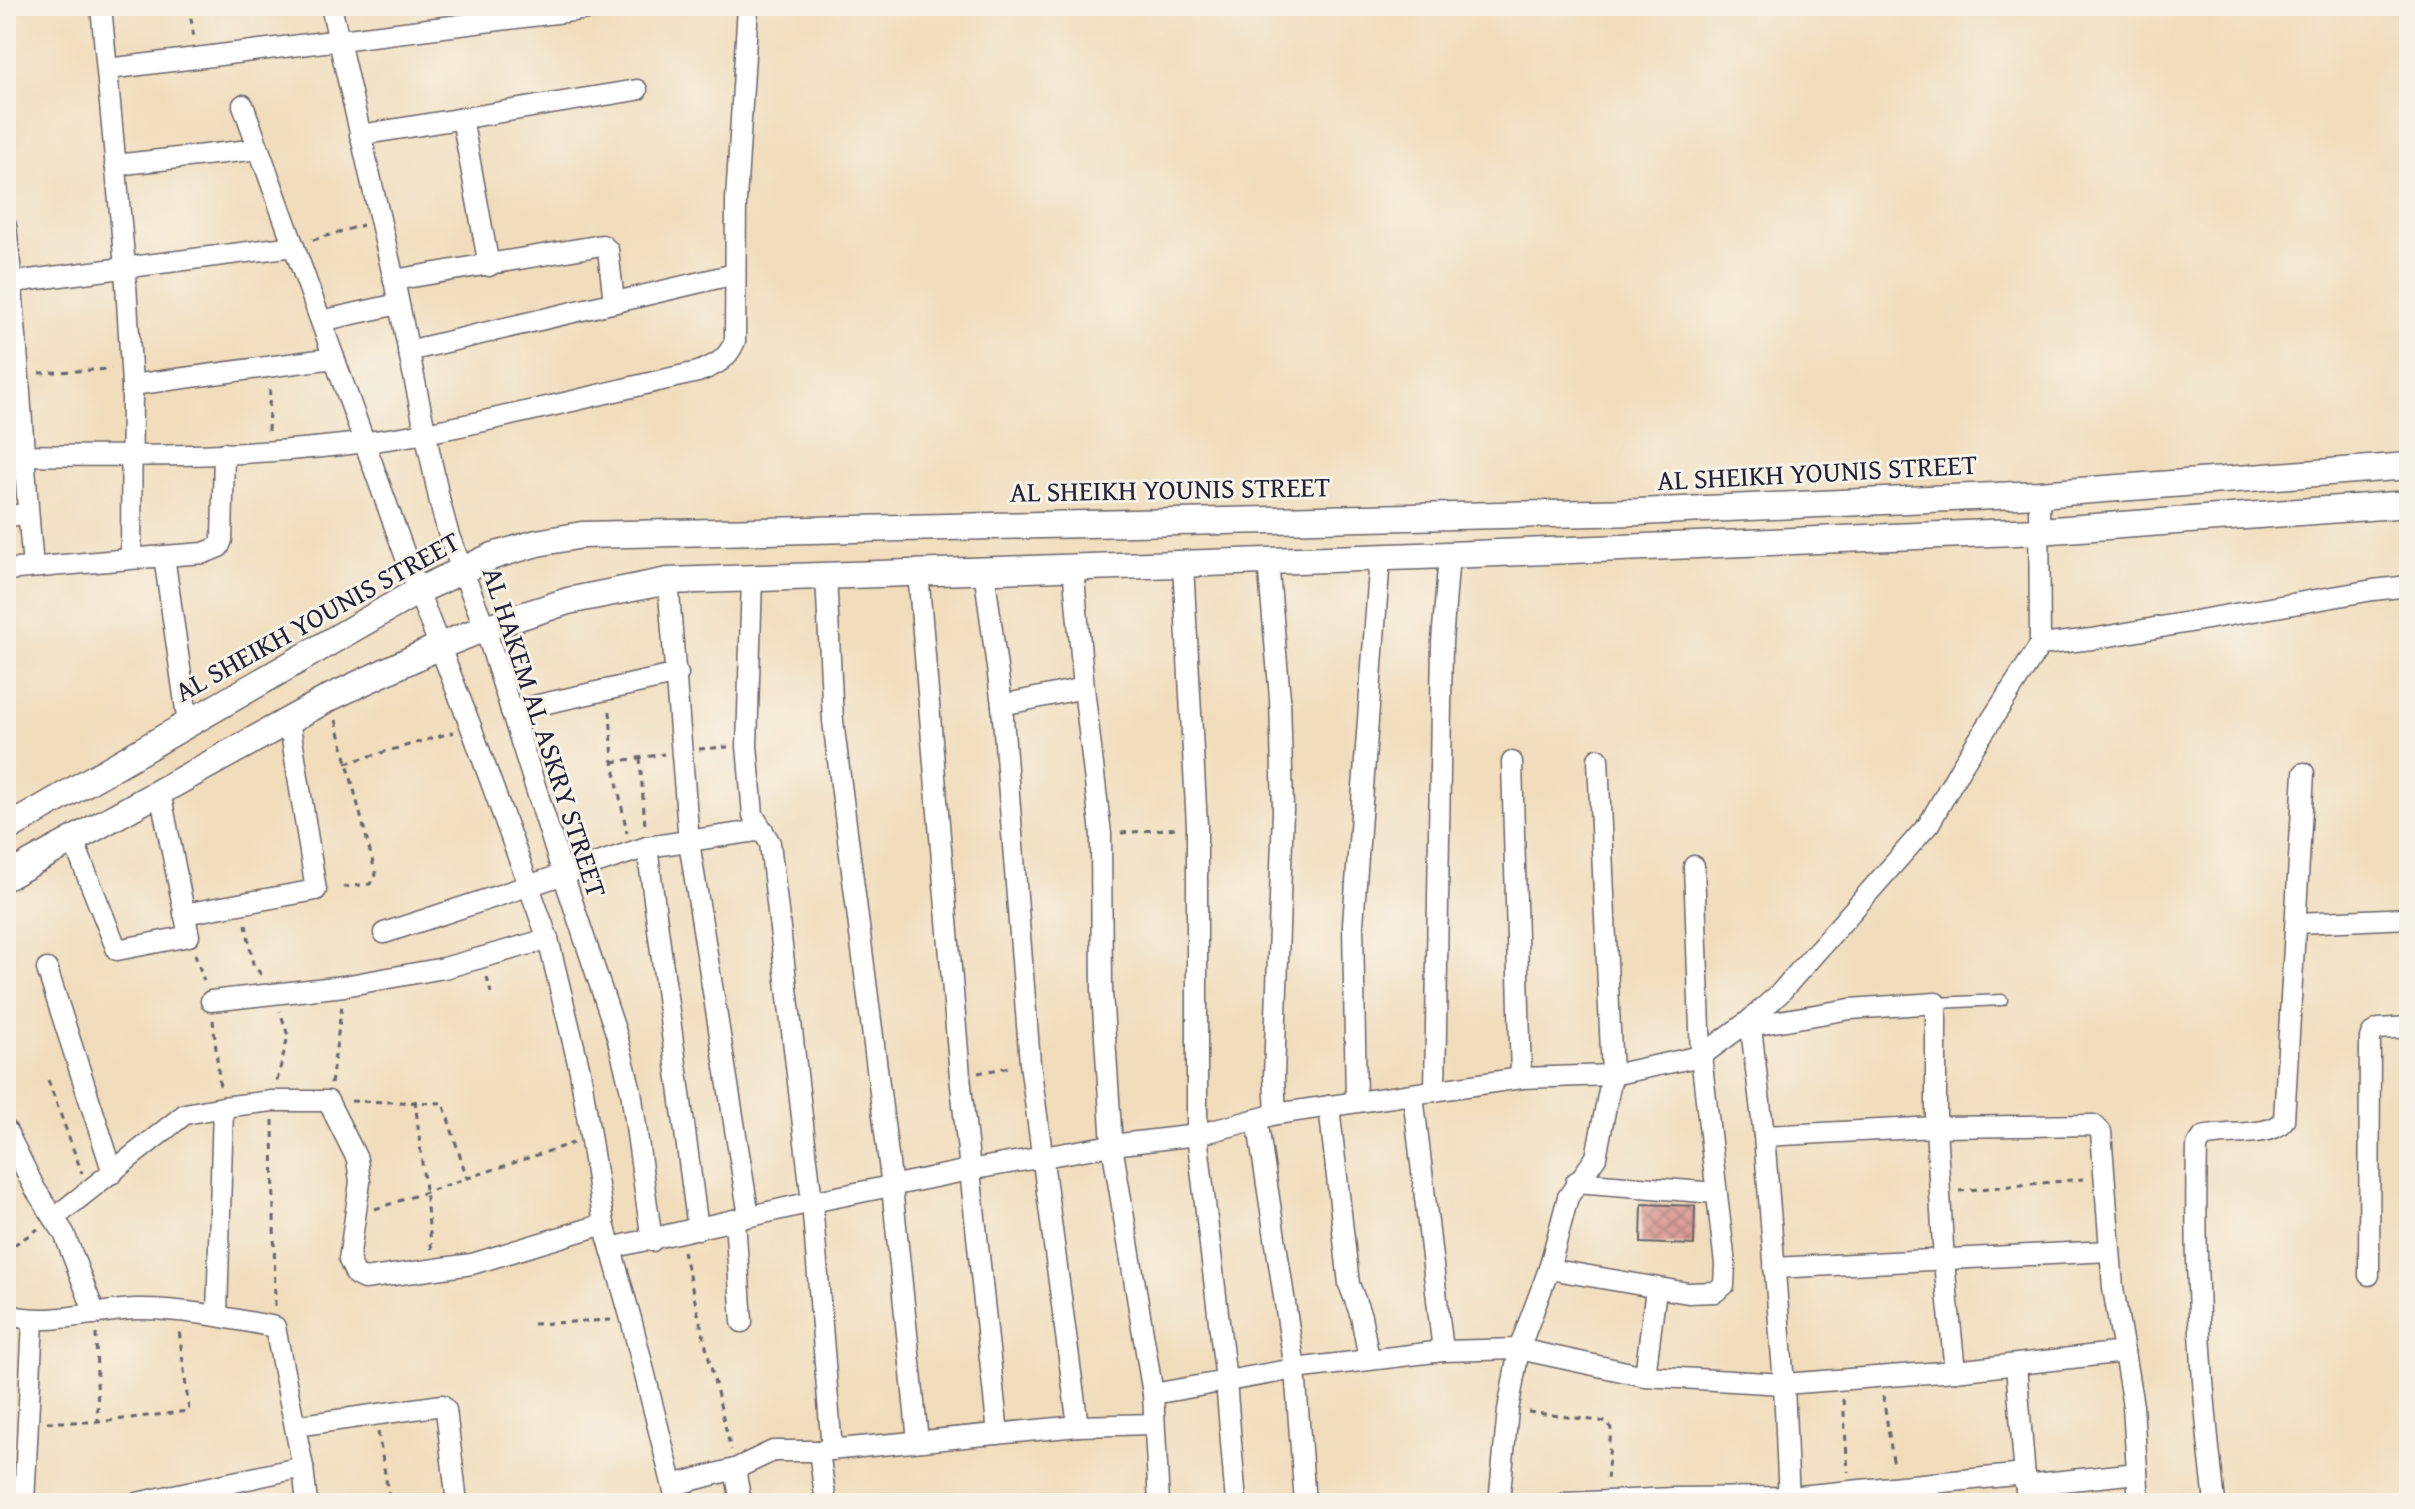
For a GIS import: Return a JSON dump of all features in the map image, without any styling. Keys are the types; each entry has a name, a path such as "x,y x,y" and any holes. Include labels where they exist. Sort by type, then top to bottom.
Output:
{"street":[{"path":"101,6 125,267 131,376 131,558"},
{"name":"AL HAKEM AL ASKRY STREET","path":"331,6 394,280 423,433 440,503 485,628 617,1036 631,1091 652,1241"},
{"path":"108,69 612,6"},
{"path":"14,455 131,458 267,451 364,441 423,433 698,372 719,364 730,354 735,341 736,200 748,6"},
{"path":"360,135 637,90"},
{"path":"243,105 418,591 548,939 580,1071 604,1224 675,1494 773,1451 826,1450 1078,1426 1154,1424"},
{"path":"462,118 489,266"},
{"path":"115,165 259,149"},
{"path":"6,226 18,374 14,455 28,514 33,566"},
{"path":"9,282 294,246"},
{"path":"394,280 606,246 614,302"},
{"path":"408,351 735,274"},
{"path":"321,321 398,304"},
{"path":"131,376 271,368 334,358"},
{"path":"6,570 204,553 219,547 222,540 224,453"},
{"name":"AL SHEIKH YOUNIS STREET","path":"6,829 461,568 537,543 582,535 1639,512 2039,494 2409,466"},
{"path":"611,1248 969,1170 1112,1145 1197,1135 1267,1116 1521,1078 1612,1075 1701,1056 1750,1023 1816,954 1929,824 1961,767 2040,645 2039,494"},
{"path":"6,877 331,697 440,646 568,601 668,581 1449,555 2039,531 2409,504"},
{"path":"6,516 28,514"},
{"path":"1415,556 1416,516"},
{"path":"1435,1091 1442,642 1449,555"},
{"path":"164,556 188,724"},
{"path":"1356,1101 1353,924 1380,557"},
{"path":"1268,561 1280,698 1283,809 1274,1077 1267,1116 1295,1369 1305,1503"},
{"path":"1183,564 1197,826 1197,1135 1226,1381 1236,1503"},
{"path":"1073,567 1101,834 1102,992 1112,1145 1153,1394 1159,1503"},
{"path":"984,570 1002,705 1030,1063 1078,1426"},
{"path":"918,572 960,1076 998,1434"},
{"path":"826,575 833,721 892,1187 918,1441"},
{"path":"752,577 747,746 753,815 770,843 812,1202 826,1450 826,1503"},
{"path":"668,581 678,674 689,842 742,1218 742,1322"},
{"path":"2040,645 2409,586"},
{"path":"511,711 678,674"},
{"path":"1002,705 1084,688"},
{"path":"184,914 316,890 289,720"},
{"path":"1499,1503 1508,1410 1519,1349 1549,1269 1568,1197 1596,1157 1612,1075 1598,759"},
{"path":"1512,762 1521,1078"},
{"path":"2215,1503 2199,1285 2197,1146 2203,1137 2271,1130 2280,1127 2284,1120 2298,923 2304,773"},
{"path":"73,840 117,950 189,936 160,792"},
{"path":"384,933 639,850 763,830"},
{"path":"639,850 688,1231"},
{"path":"1549,1269 1688,1293 1715,1292 1724,1285 1725,1264 1701,1056 1694,866"},
{"path":"2298,923 2409,918"},
{"path":"211,1001 344,986 482,959 548,939"},
{"path":"47,969 113,1173"},
{"path":"1750,1023 1850,1009 1936,1003 1936,1127 1944,1262 1955,1371"},
{"path":"1750,1023 1764,1136 1784,1384 1789,1500"},
{"path":"2369,1275 2370,1038 2379,1029 2409,1027"},
{"path":"1413,1095 1443,1351"},
{"path":"54,1218 185,1114 272,1101 328,1101 357,1159 360,1182 349,1260 356,1275 364,1279 472,1264 604,1224"},
{"path":"1329,1106 1349,1284 1361,1316 1369,1359"},
{"path":"217,1315 223,1107"},
{"path":"1764,1136 1936,1127 2094,1125 2101,1132 2109,1251 2133,1406 2139,1503"},
{"path":"6,1130 35,1189 74,1254 95,1314"},
{"path":"1576,1182 1716,1193"},
{"path":"1774,1268 1944,1262 2109,1251"},
{"path":"1645,1376 1656,1289"},
{"path":"6,1314 33,1320 133,1309 177,1310 275,1327 296,1426 307,1503"},
{"path":"24,1503 33,1320"},
{"path":"1153,1394 1295,1369 1443,1351 1519,1349 1645,1376 1784,1384 1955,1371 2124,1352"},
{"path":"2016,1365 2026,1487"},
{"path":"6,1405 27,1412"},
{"path":"296,1426 442,1405 457,1503"},
{"path":"137,1503 303,1467"},
{"path":"735,1469 741,1503"},
{"path":"1566,1503 1789,1500 1895,1487 2026,1487 2137,1473"}],"lane":[{"path":"1936,1003 2002,1000"}],"path":[{"path":"189,6 197,57"},
{"path":"294,246 380,221"},
{"path":"267,451 271,368"},
{"path":"18,374 131,376"},
{"path":"609,689 613,762 639,850"},
{"path":"316,890 370,884 376,875 331,697"},
{"path":"346,763 471,727"},
{"path":"681,750 747,746"},
{"path":"613,762 640,758 639,850"},
{"path":"1101,834 1197,826"},
{"path":"242,905 253,964 274,992 288,1036 272,1101 275,1327"},
{"path":"189,936 211,1001 223,1107"},
{"path":"344,986 328,1101 440,1101 446,1106 467,1178"},
{"path":"960,1076 1030,1063"},
{"path":"48,1080 88,1192"},
{"path":"415,1100 434,1270"},
{"path":"357,1215 592,1137"},
{"path":"1940,1193 2105,1176"},
{"path":"6,1240 11,1247 54,1218"},
{"path":"688,1231 735,1469"},
{"path":"27,1412 98,1422 189,1411 177,1310"},
{"path":"95,1314 98,1422"},
{"path":"533,1324 631,1319"},
{"path":"1880,1378 1892,1447 1895,1487"},
{"path":"1842,1380 1850,1492"},
{"path":"1508,1410 1608,1422 1611,1429 1606,1502"},
{"path":"376,1415 390,1503"}],"building":[{"path":"1642,1204 1695,1206 1694,1245 1641,1243"}]}
